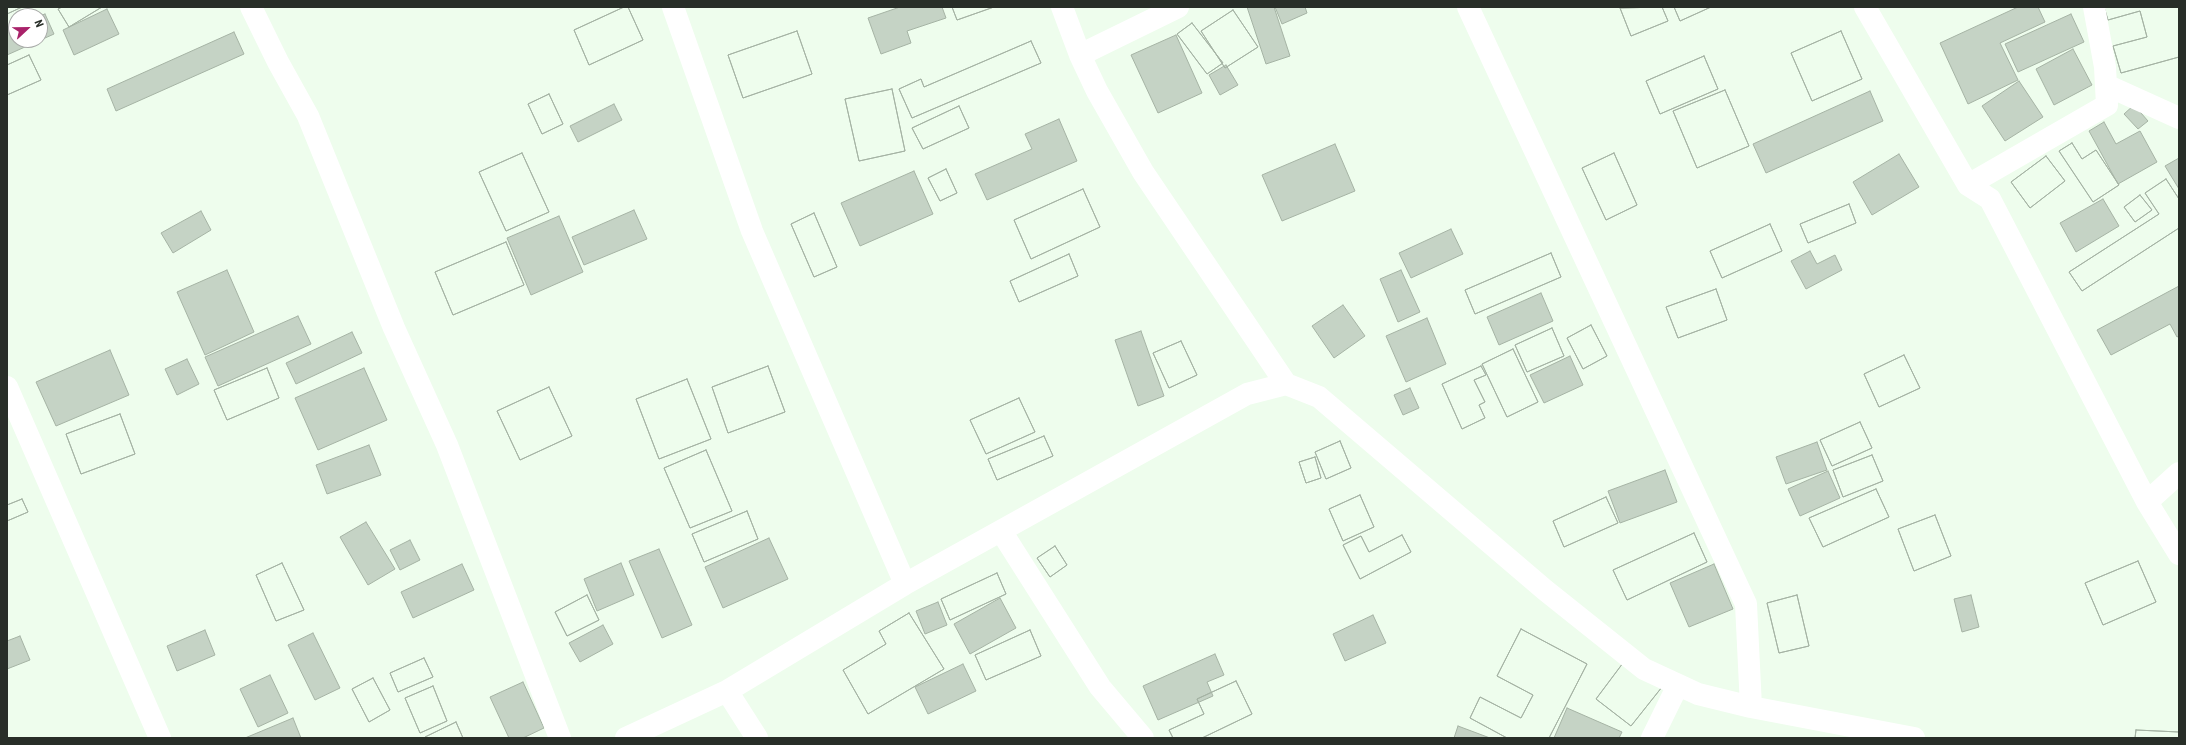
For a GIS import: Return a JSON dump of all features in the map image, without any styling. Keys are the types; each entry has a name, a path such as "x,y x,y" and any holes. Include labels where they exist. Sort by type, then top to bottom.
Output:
{"street":[{"path":"251,7 278,62 308,116 394,328 447,445 560,738"},
{"path":"673,7 752,231 905,584"},
{"path":"1062,7 1080,55 1097,91 1144,172 1286,384 1319,397 1545,590 1644,668 1698,694 1751,707 1914,738"},
{"path":"1080,55 1178,7"},
{"path":"1468,7 1746,604 1751,707"},
{"path":"1865,7 1968,185 1990,199 2147,502 2179,554"},
{"path":"1968,185 2107,105 2105,67 2094,7"},
{"path":"2106,85 2179,118"},
{"path":"626,738 727,691 905,584 1247,394 1286,384"},
{"path":"7,387 160,738"},
{"path":"2147,502 2179,473"},
{"path":"1001,531 1100,687 1143,738"},
{"path":"1652,738 1678,685"},
{"path":"727,691 757,738"}],"building":[{"path":"7,7 22,7 8,8 7,14"},
{"path":"7,7 22,7 8,8 7,14"},
{"path":"62,7 102,7 69,27 58,9"},
{"path":"62,7 102,7 69,27 58,9"},
{"path":"624,7 628,7 643,40 589,65 574,30"},
{"path":"624,7 628,7 643,40 589,65 574,30"},
{"path":"900,7 942,7 946,18 907,31 911,43 881,54 868,18"},
{"path":"952,7 994,7 957,20"},
{"path":"952,7 994,7 957,20"},
{"path":"1247,7 1274,7 1290,56 1266,64"},
{"path":"1275,7 1305,7 1307,13 1282,24"},
{"path":"1662,7 1668,21 1631,36 1620,8"},
{"path":"1662,7 1668,21 1631,36 1620,8"},
{"path":"1674,7 1711,7 1680,21"},
{"path":"1674,7 1711,7 1680,21"},
{"path":"2018,7 2038,7 2045,22 2000,43 2018,80 1968,104 1940,43"},
{"path":"2104,7 2179,7 2179,57 2121,73 2113,46 2147,37 2140,11 2108,20"},
{"path":"2104,7 2179,7 2179,57 2121,73 2113,46 2147,37 2140,11 2108,20"},
{"path":"107,9 119,34 74,55 63,30"},
{"path":"1233,10 1258,47 1225,68 1201,31"},
{"path":"1233,10 1258,47 1225,68 1201,31"},
{"path":"2071,14 2084,42 2018,72 2005,44"},
{"path":"48,21 54,34 48,37"},
{"path":"1192,23 1223,63 1207,74 1177,34"},
{"path":"1192,23 1223,63 1207,74 1177,34"},
{"path":"7,31 8,48 23,48 7,55"},
{"path":"797,31 812,74 743,98 728,55"},
{"path":"797,31 812,74 743,98 728,55"},
{"path":"1841,31 1862,79 1812,101 1791,53"},
{"path":"1841,31 1862,79 1812,101 1791,53"},
{"path":"234,32 244,54 116,111 107,89"},
{"path":"1176,35 1202,93 1158,113 1131,55"},
{"path":"1031,41 1041,63 912,118 899,89 921,79 924,87"},
{"path":"1031,41 1041,63 912,118 899,89 921,79 924,87"},
{"path":"2073,49 2092,85 2054,105 2036,69"},
{"path":"29,55 41,80 7,95 7,65"},
{"path":"29,55 41,80 7,95 7,65"},
{"path":"1704,56 1718,89 1660,114 1646,81"},
{"path":"1704,56 1718,89 1660,114 1646,81"},
{"path":"1226,65 1238,85 1220,95 1209,75"},
{"path":"2019,81 2043,117 2005,141 1982,106"},
{"path":"892,89 905,151 859,161 845,99"},
{"path":"892,89 905,151 859,161 845,99"},
{"path":"1725,90 1749,146 1697,168 1673,111"},
{"path":"1725,90 1749,146 1697,168 1673,111"},
{"path":"1870,91 1883,121 1766,173 1753,144"},
{"path":"549,94 563,124 542,134 528,104"},
{"path":"549,94 563,124 542,134 528,104"},
{"path":"614,104 622,120 578,142 570,126"},
{"path":"2134,105 2148,121 2138,129 2124,114"},
{"path":"959,106 969,128 923,149 912,128"},
{"path":"959,106 969,128 923,149 912,128"},
{"path":"1059,119 1077,161 987,200 975,174 1032,149 1025,134"},
{"path":"2104,122 2116,144 2140,131 2157,162 2118,184 2089,131"},
{"path":"2072,143 2082,159 2096,150 2119,185 2093,202 2059,151"},
{"path":"2072,143 2082,159 2096,150 2119,185 2093,202 2059,151"},
{"path":"1335,144 1355,191 1282,221 1262,175"},
{"path":"522,153 549,212 506,231 479,172"},
{"path":"522,153 549,212 506,231 479,172"},
{"path":"1614,153 1637,205 1606,220 1582,168"},
{"path":"1614,153 1637,205 1606,220 1582,168"},
{"path":"1899,154 1919,187 1872,215 1853,182"},
{"path":"2046,156 2065,181 2030,208 2011,182"},
{"path":"2046,156 2065,181 2030,208 2011,182"},
{"path":"2179,158 2179,189 2165,166"},
{"path":"946,169 957,193 940,201 928,178"},
{"path":"946,169 957,193 940,201 928,178"},
{"path":"914,171 933,214 860,246 841,203"},
{"path":"2166,179 2179,199 2179,228 2082,291 2069,272 2159,214 2145,193"},
{"path":"2166,179 2179,199 2179,228 2082,291 2069,272 2159,214 2145,193"},
{"path":"1083,189 1100,227 1031,259 1014,220"},
{"path":"1083,189 1100,227 1031,259 1014,220"},
{"path":"2140,195 2152,210 2135,222 2124,207"},
{"path":"2140,195 2152,210 2135,222 2124,207"},
{"path":"2103,199 2119,226 2076,252 2060,223"},
{"path":"1849,204 1856,223 1808,243 1800,224"},
{"path":"1849,204 1856,223 1808,243 1800,224"},
{"path":"634,210 647,239 584,265 572,237"},
{"path":"201,211 211,230 173,253 161,233"},
{"path":"814,213 837,267 814,277 791,224"},
{"path":"814,213 837,267 814,277 791,224"},
{"path":"559,216 583,272 531,295 507,238"},
{"path":"1770,224 1782,251 1722,278 1710,251"},
{"path":"1770,224 1782,251 1722,278 1710,251"},
{"path":"1451,229 1463,254 1411,278 1399,253"},
{"path":"506,242 524,285 453,315 435,272"},
{"path":"506,242 524,285 453,315 435,272"},
{"path":"1810,251 1817,264 1835,255 1842,270 1806,289 1791,261"},
{"path":"1551,253 1561,277 1475,314 1465,290"},
{"path":"1551,253 1561,277 1475,314 1465,290"},
{"path":"1069,254 1078,276 1019,302 1010,281"},
{"path":"1069,254 1078,276 1019,302 1010,281"},
{"path":"227,270 254,332 205,355 177,292"},
{"path":"1401,270 1420,312 1398,322 1380,279"},
{"path":"2179,286 2179,336 2177,337 2170,324 2111,355 2097,330"},
{"path":"1716,289 1727,320 1678,338 1666,307"},
{"path":"1716,289 1727,320 1678,338 1666,307"},
{"path":"1541,293 1553,321 1499,345 1487,317"},
{"path":"1343,305 1365,336 1334,358 1312,326"},
{"path":"298,316 311,344 218,386 205,357"},
{"path":"1427,318 1446,364 1406,382 1386,336"},
{"path":"1591,325 1607,356 1583,369 1567,338"},
{"path":"1591,325 1607,356 1583,369 1567,338"},
{"path":"1552,328 1564,356 1527,372 1515,345"},
{"path":"1552,328 1564,356 1527,372 1515,345"},
{"path":"1141,331 1164,396 1138,406 1115,340"},
{"path":"352,332 362,353 296,384 286,363"},
{"path":"1181,341 1197,375 1169,388 1153,353"},
{"path":"1181,341 1197,375 1169,388 1153,353"},
{"path":"1513,349 1538,402 1507,417 1482,364"},
{"path":"1513,349 1538,402 1507,417 1482,364"},
{"path":"110,350 129,395 56,426 36,382"},
{"path":"1904,355 1920,388 1879,407 1864,374"},
{"path":"1904,355 1920,388 1879,407 1864,374"},
{"path":"1570,356 1583,385 1544,403 1530,375"},
{"path":"187,359 199,384 177,395 165,369"},
{"path":"768,366 785,412 728,433 712,387"},
{"path":"768,366 785,412 728,433 712,387"},
{"path":"1481,366 1486,375 1474,380 1485,402 1479,405 1485,418 1462,429 1442,384"},
{"path":"1481,366 1486,375 1474,380 1485,402 1479,405 1485,418 1462,429 1442,384"},
{"path":"267,368 279,398 227,420 214,390"},
{"path":"267,368 279,398 227,420 214,390"},
{"path":"364,368 387,420 318,450 295,398"},
{"path":"687,379 711,439 659,459 636,399"},
{"path":"687,379 711,439 659,459 636,399"},
{"path":"549,387 572,436 520,460 497,411"},
{"path":"549,387 572,436 520,460 497,411"},
{"path":"1410,388 1419,408 1403,415 1394,395"},
{"path":"1019,398 1035,432 986,454 970,420"},
{"path":"1019,398 1035,432 986,454 970,420"},
{"path":"120,414 135,454 81,474 66,434"},
{"path":"120,414 135,454 81,474 66,434"},
{"path":"1860,422 1872,448 1832,466 1820,440"},
{"path":"1860,422 1872,448 1832,466 1820,440"},
{"path":"1044,436 1053,456 997,480 988,459"},
{"path":"1044,436 1053,456 997,480 988,459"},
{"path":"1340,441 1351,468 1326,479 1315,452"},
{"path":"1340,441 1351,468 1326,479 1315,452"},
{"path":"1817,442 1827,470 1786,484 1776,457"},
{"path":"369,445 381,475 327,494 316,465"},
{"path":"706,450 732,511 690,528 664,468"},
{"path":"706,450 732,511 690,528 664,468"},
{"path":"1872,455 1883,481 1843,497 1833,470"},
{"path":"1872,455 1883,481 1843,497 1833,470"},
{"path":"1315,457 1321,478 1306,483 1299,462"},
{"path":"1315,457 1321,478 1306,483 1299,462"},
{"path":"1665,470 1677,502 1620,523 1608,491"},
{"path":"1828,471 1840,498 1800,516 1788,489"},
{"path":"1876,489 1889,517 1823,547 1809,518"},
{"path":"1876,489 1889,517 1823,547 1809,518"},
{"path":"1360,495 1374,527 1343,541 1329,509"},
{"path":"1360,495 1374,527 1343,541 1329,509"},
{"path":"1606,497 1618,523 1564,547 1553,521"},
{"path":"1606,497 1618,523 1564,547 1553,521"},
{"path":"22,499 28,512 7,521 7,505"},
{"path":"22,499 28,512 7,521 7,505"},
{"path":"747,511 758,539 704,562 692,534"},
{"path":"747,511 758,539 704,562 692,534"},
{"path":"1935,515 1951,556 1914,571 1898,529"},
{"path":"1935,515 1951,556 1914,571 1898,529"},
{"path":"366,522 395,569 368,585 340,537"},
{"path":"1694,533 1707,562 1627,600 1613,570"},
{"path":"1694,533 1707,562 1627,600 1613,570"},
{"path":"1402,535 1411,552 1360,579 1343,545 1361,536 1369,552"},
{"path":"1402,535 1411,552 1360,579 1343,545 1361,536 1369,552"},
{"path":"769,538 788,579 723,608 705,567"},
{"path":"410,540 420,560 400,570 390,550"},
{"path":"1055,546 1067,565 1050,577 1037,558"},
{"path":"1055,546 1067,565 1050,577 1037,558"},
{"path":"659,549 692,625 662,638 629,561"},
{"path":"2138,561 2156,602 2103,625 2085,583"},
{"path":"2138,561 2156,602 2103,625 2085,583"},
{"path":"282,563 304,610 276,621 256,575"},
{"path":"282,563 304,610 276,621 256,575"},
{"path":"621,563 634,595 597,611 584,579"},
{"path":"462,564 474,590 413,618 401,592"},
{"path":"1714,564 1733,609 1689,627 1670,583"},
{"path":"997,573 1006,594 950,620 941,599"},
{"path":"997,573 1006,594 950,620 941,599"},
{"path":"587,595 599,620 567,636 555,612"},
{"path":"587,595 599,620 567,636 555,612"},
{"path":"1797,595 1809,646 1779,653 1767,603"},
{"path":"1797,595 1809,646 1779,653 1767,603"},
{"path":"1971,595 1979,627 1962,632 1954,599"},
{"path":"1000,598 1016,628 970,654 954,624"},
{"path":"938,602 947,625 925,634 916,611"},
{"path":"909,613 944,669 868,714 843,670 886,644 879,631"},
{"path":"909,613 944,669 868,714 843,670 886,644 879,631"},
{"path":"1373,615 1386,643 1345,661 1333,634"},
{"path":"603,625 613,644 580,662 569,643"},
{"path":"1521,629 1587,664 1549,738 1507,738 1470,718 1480,697 1521,718 1533,695 1497,676"},
{"path":"1521,629 1587,664 1549,738 1507,738 1470,718 1480,697 1521,718 1533,695 1497,676"},
{"path":"205,630 215,655 177,671 167,646"},
{"path":"1030,630 1041,656 986,680 975,655"},
{"path":"1030,630 1041,656 986,680 975,655"},
{"path":"313,633 340,688 315,700 288,645"},
{"path":"20,636 30,660 7,669 7,641"},
{"path":"1215,654 1224,675 1207,682 1213,696 1158,720 1143,686"},
{"path":"424,658 433,677 398,692 390,673"},
{"path":"424,658 433,677 398,692 390,673"},
{"path":"1626,659 1662,687 1631,726 1596,699"},
{"path":"1626,659 1662,687 1631,726 1596,699"},
{"path":"963,664 976,691 928,714 915,687"},
{"path":"270,675 288,713 258,727 240,689"},
{"path":"373,678 390,710 369,722 352,689"},
{"path":"373,678 390,710 369,722 352,689"},
{"path":"1236,681 1252,714 1202,738 1173,738 1169,730 1204,714 1197,699"},
{"path":"1236,681 1252,714 1202,738 1173,738 1169,730 1204,714 1197,699"},
{"path":"523,682 544,728 523,738 509,738 490,697"},
{"path":"433,686 447,721 420,733 405,698"},
{"path":"433,686 447,721 420,733 405,698"},
{"path":"1567,708 1622,732 1619,738 1554,738"},
{"path":"293,718 301,738 245,738"},
{"path":"456,722 463,738 425,738 425,737"},
{"path":"456,722 463,738 425,738 425,737"},
{"path":"1458,726 1490,738 1454,738"},
{"path":"2136,730 2179,732 2179,738 2135,738"},
{"path":"2136,730 2179,732 2179,738 2135,738"}]}
